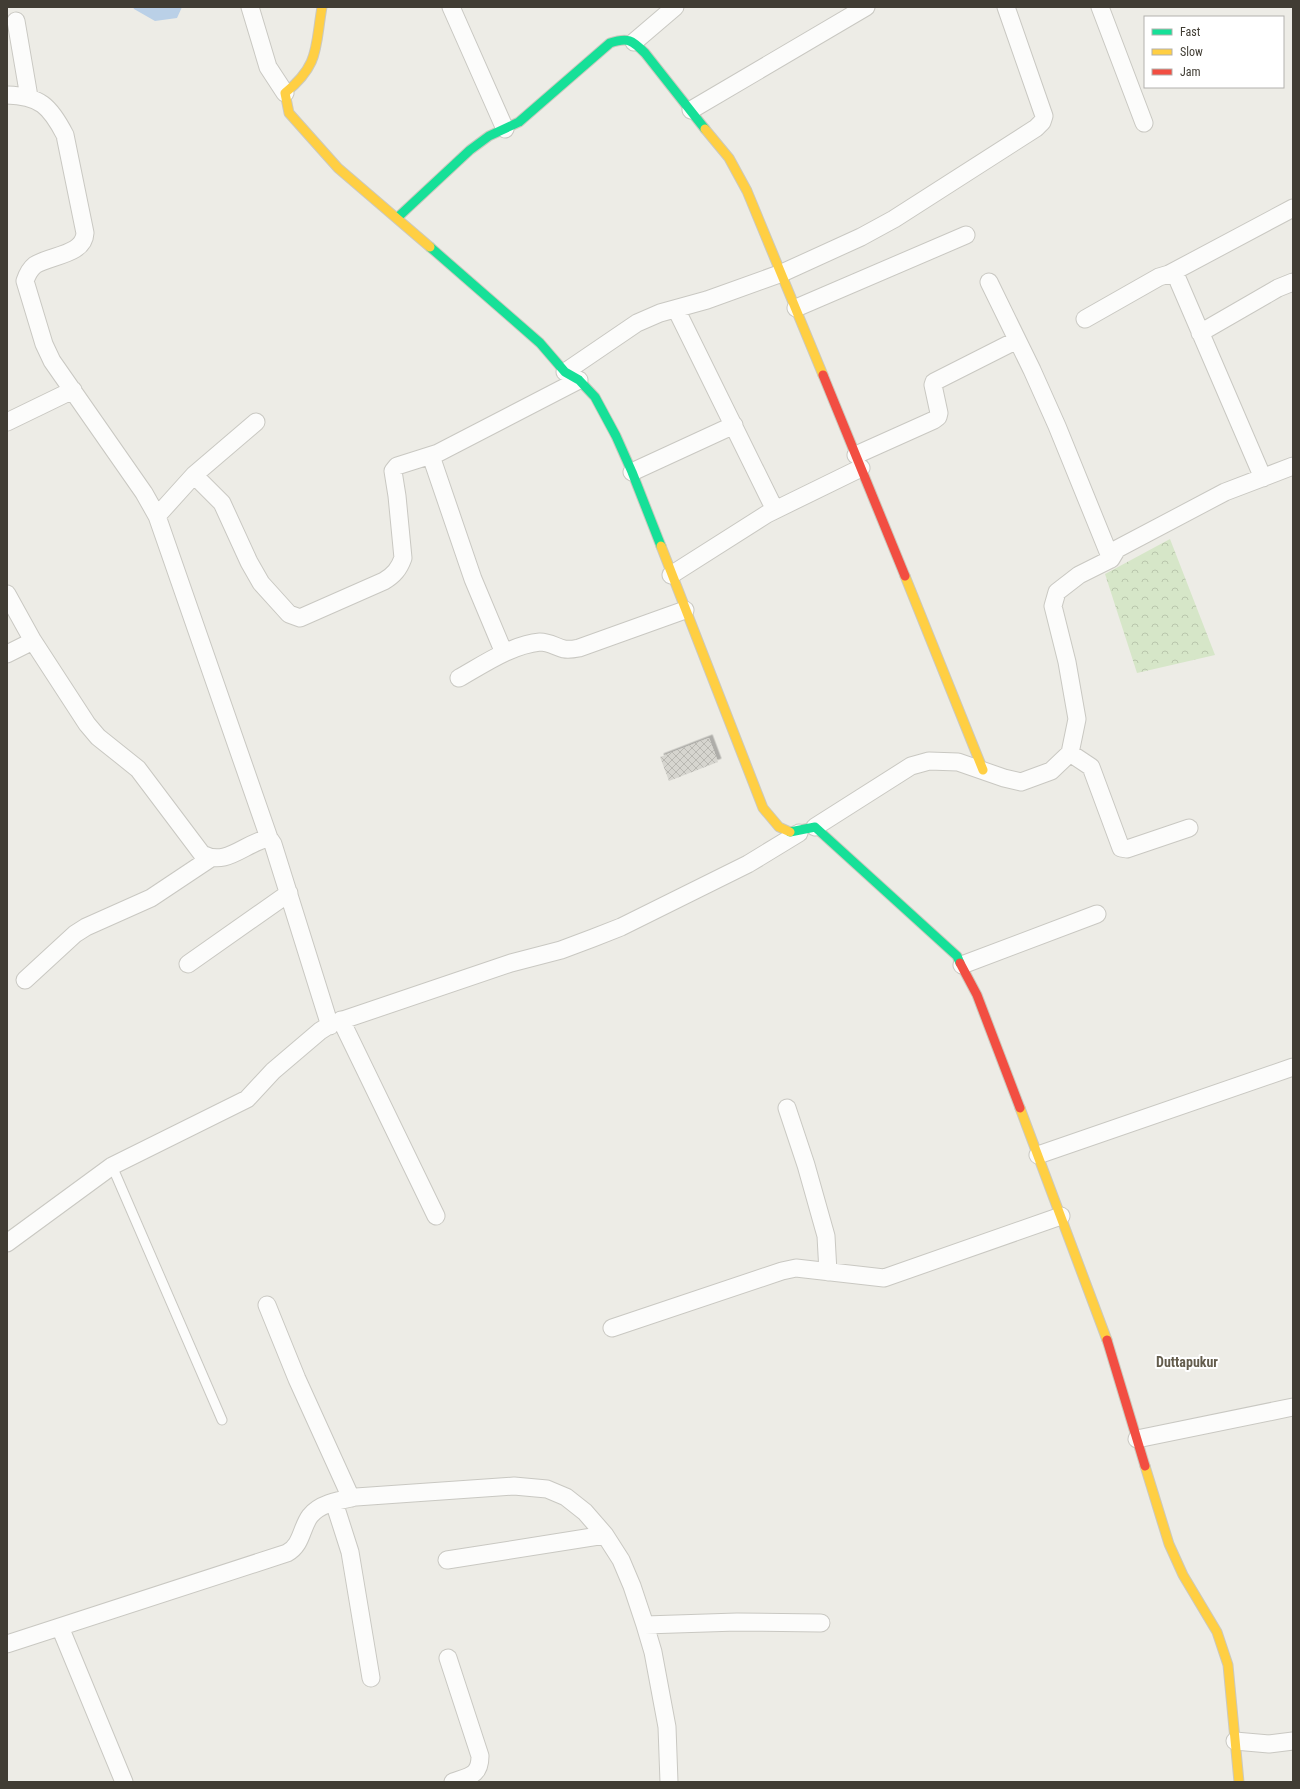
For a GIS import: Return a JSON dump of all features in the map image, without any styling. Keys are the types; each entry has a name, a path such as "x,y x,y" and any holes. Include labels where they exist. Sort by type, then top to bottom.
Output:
{"street":[{"path":"250,7 268,67 285,93 289,113 338,168 540,343 572,376 595,396 616,436 632,472 763,808 774,825 785,831 799,833"},
{"path":"285,93 298,84 309,72 315,55 322,7"},
{"path":"451,7 505,129"},
{"path":"634,42 675,7"},
{"path":"691,110 866,7"},
{"path":"1100,7 1144,123"},
{"path":"194,475 222,503 249,562 261,583 289,614 300,618 384,581 394,575 403,558 393,471 397,466 431,456 572,376 637,323 650,317 707,300 782,273 861,237 888,222 1030,132 1042,122 1044,116 1010,8"},
{"path":"16,22 29,97"},
{"path":"397,218 470,150 489,136 519,122 610,42 622,39 634,42 658,67 729,158 747,191 782,273 983,770"},
{"path":"7,95 36,99 51,111 64,135 85,232 85,240 79,247 35,266 28,273 25,281 44,344 52,361 144,493 157,516 269,838 273,844 288,893 336,1023 436,1216"},
{"path":"1085,319 1159,277 1169,274 1293,208"},
{"path":"796,308 966,236"},
{"path":"1169,274 1177,278 1263,478"},
{"path":"989,282 1018,340 1057,426 1111,559"},
{"path":"1200,333 1278,288 1293,282"},
{"path":"676,309 775,510"},
{"path":"672,575 775,510 934,420 940,413 933,385 934,382 1018,340"},
{"path":"7,422 73,390"},
{"path":"157,516 194,475 256,422"},
{"path":"632,472 734,425"},
{"path":"431,456 473,579 504,653"},
{"path":"7,1243 112,1166 246,1099 273,1071 320,1031 336,1023 511,964 561,950 628,923 748,864 799,833 815,827 911,766 929,761 958,762 1004,778 1021,782 1051,771 1070,753 1077,719 1067,662 1053,606 1057,592 1079,575 1111,559 1117,548 1226,492 1293,466"},
{"path":"7,594 33,640 87,724 98,737 138,769 202,854 211,858 221,859 260,840 269,838"},
{"path":"459,678 504,653 541,642 564,650 579,648 685,610"},
{"path":"7,654 33,640"},
{"path":"1070,753 1091,767 1121,848 1127,849 1189,828"},
{"path":"815,827 957,956 977,995 1105,1333 1169,1544 1183,1575 1217,1632 1228,1665 1238,1782"},
{"path":"25,980 75,934 86,927 151,898 211,858"},
{"path":"188,964 288,893"},
{"path":"962,965 1097,914"},
{"path":"1038,1155 1293,1067"},
{"path":"787,1108 806,1165 826,1236 828,1272"},
{"path":"612,1328 782,1271 796,1268 884,1278 1061,1216"},
{"path":"266,1305 350,1498"},
{"path":"1137,1439 1293,1407"},
{"path":"7,1644 287,1553 294,1549 298,1543 310,1517 317,1510 334,1502 350,1498 514,1486 547,1489 566,1497 585,1512 604,1535 621,1560 632,1586 653,1652 665,1716 669,1782"},
{"path":"334,1502 350,1552 371,1678"},
{"path":"447,1560 604,1535"},
{"path":"645,1626 737,1622 821,1623"},
{"path":"60,1627 124,1782"},
{"path":"448,1658 480,1756 479,1768 476,1772 453,1782"},
{"path":"1235,1741 1269,1744 1293,1741"}],"lane":[{"path":"112,1166 222,1420"}],"green space":[{"path":"1170,539 1215,655 1137,673 1105,574"}],"water":[{"path":"133,7 182,7 177,18 155,21"}],"building":[{"path":"709,738 718,762 669,781 660,757"}],"traffic: fast":[{"path":"397,218 470,150 489,136 519,122 610,43 616,41 626,40 637,45 705,129"},
{"path":"430,247 540,343 565,372 579,380 595,397 616,436 632,472 661,546"},
{"path":"790,832 815,827 957,956 960,963"}],"traffic: slow":[{"path":"322,7 314,54 310,64 305,73 285,93 289,113 338,168 430,247"},
{"path":"705,129 729,158 747,191 823,375"},
{"path":"661,546 763,808 779,827 790,832"},
{"path":"905,576 983,770"},
{"path":"1020,1108 1107,1340"},
{"path":"1145,1466 1169,1544 1183,1575 1217,1632 1228,1665 1239,1782"}],"traffic: jam":[{"path":"823,375 905,576"},
{"path":"960,963 977,995 1020,1108"},
{"path":"1107,1340 1145,1466"}],"district":[{"name":"Duttapukur","path":"1187,1362"}]}
